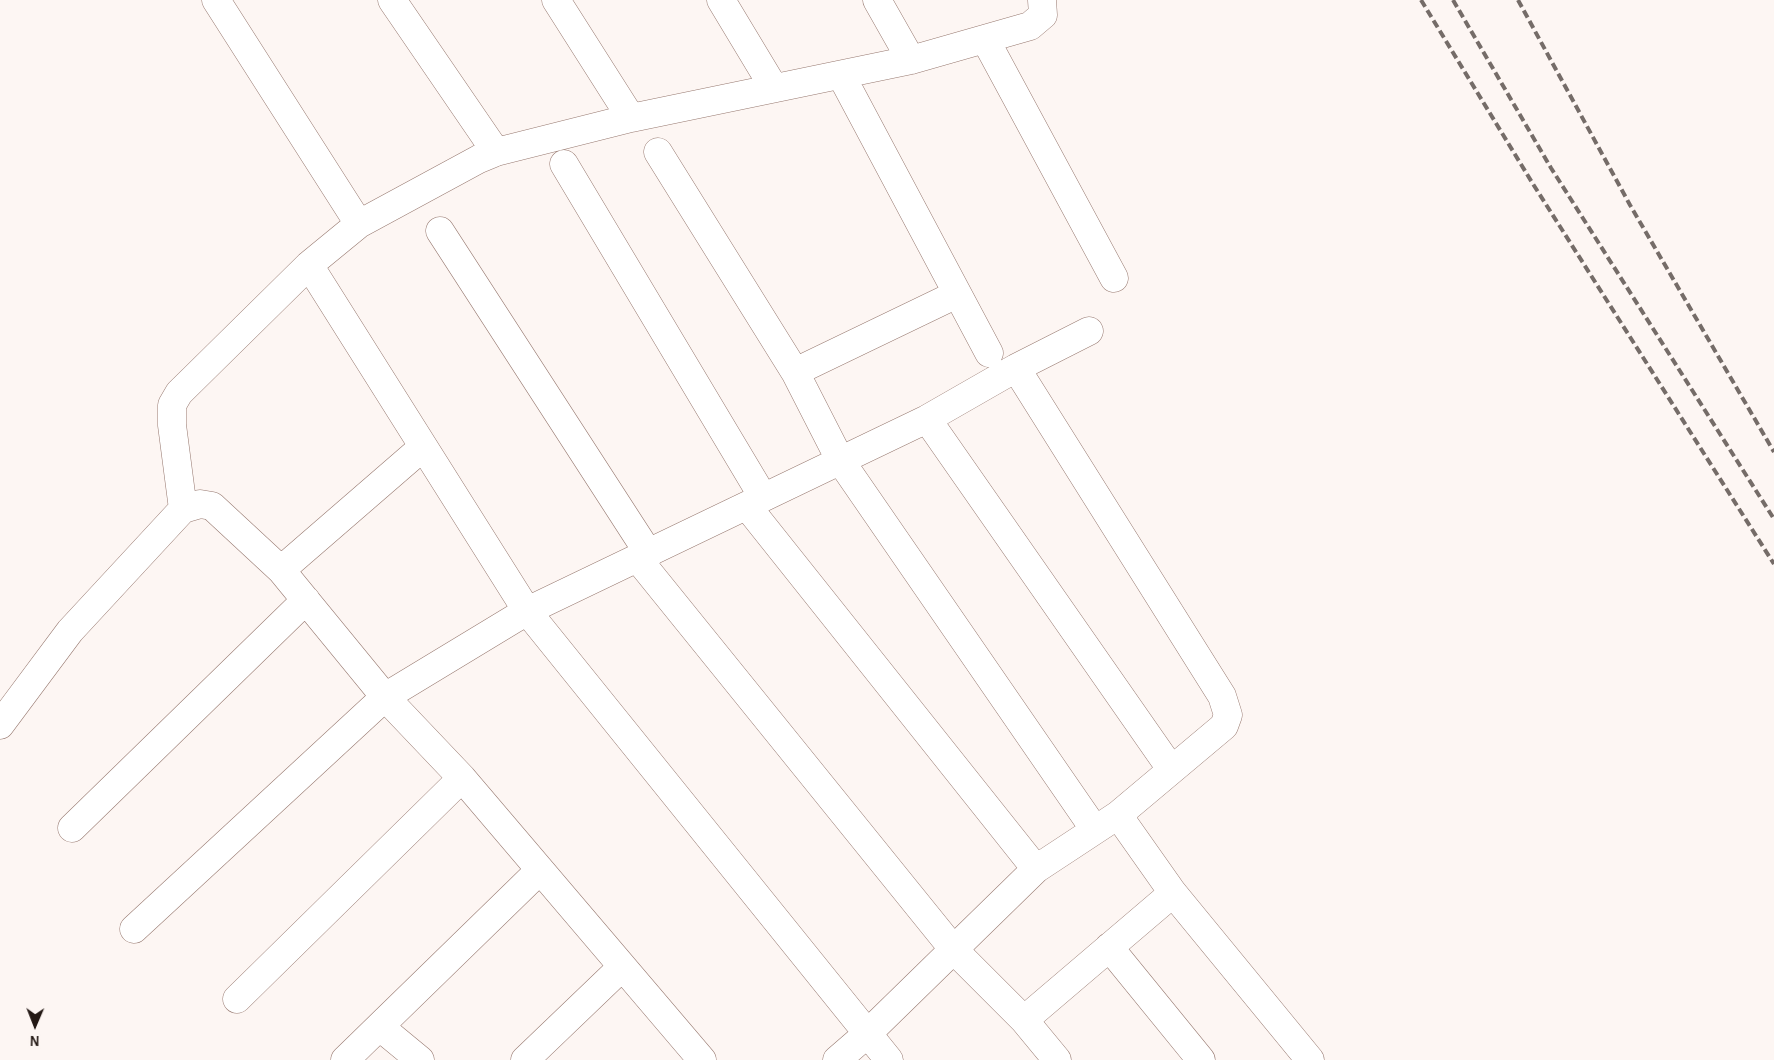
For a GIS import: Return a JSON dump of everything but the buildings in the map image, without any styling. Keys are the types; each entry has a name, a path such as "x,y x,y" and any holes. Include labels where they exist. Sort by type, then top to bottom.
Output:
{"street":[{"path":"216,0 359,224"},
{"path":"392,0 496,152"},
{"path":"556,0 631,118"},
{"path":"721,0 774,88"},
{"path":"878,0 911,60"},
{"path":"183,509 172,425 172,405 179,394 309,265 359,224 479,159 496,152 631,118 911,60 1030,26 1043,15 1042,0"},
{"path":"985,39 1114,278"},
{"path":"841,74 989,354"},
{"path":"658,152 795,372 840,460 1095,830"},
{"path":"564,164 755,502 1036,869"},
{"path":"440,231 644,556 954,950 1024,1020 1057,1060"},
{"path":"309,265 527,611 889,1060"},
{"path":"795,372 957,294"},
{"path":"134,929 385,697 527,611 927,419 1016,368 1089,331"},
{"path":"837,1060 867,1034 1036,869 1118,815 1224,726 1228,715 1226,704 1155,586 1016,368"},
{"path":"927,419 1171,769"},
{"path":"281,570 423,446"},
{"path":"0,725 70,631 183,509 200,504 212,506 281,570 385,697 462,778 702,1060"},
{"path":"72,828 306,600"},
{"path":"237,999 462,778"},
{"path":"1118,815 1173,893 1310,1060"},
{"path":"345,1060 540,870"},
{"path":"1024,1020 1173,893"},
{"path":"1109,947 1201,1060"},
{"path":"525,1060 622,966"},
{"path":"380,1027 420,1060"}],"railway":[{"path":"1421,0 1533,184 1774,564"},
{"path":"1453,0 1551,168 1774,519"},
{"path":"1518,0 1630,205 1774,452"}]}
